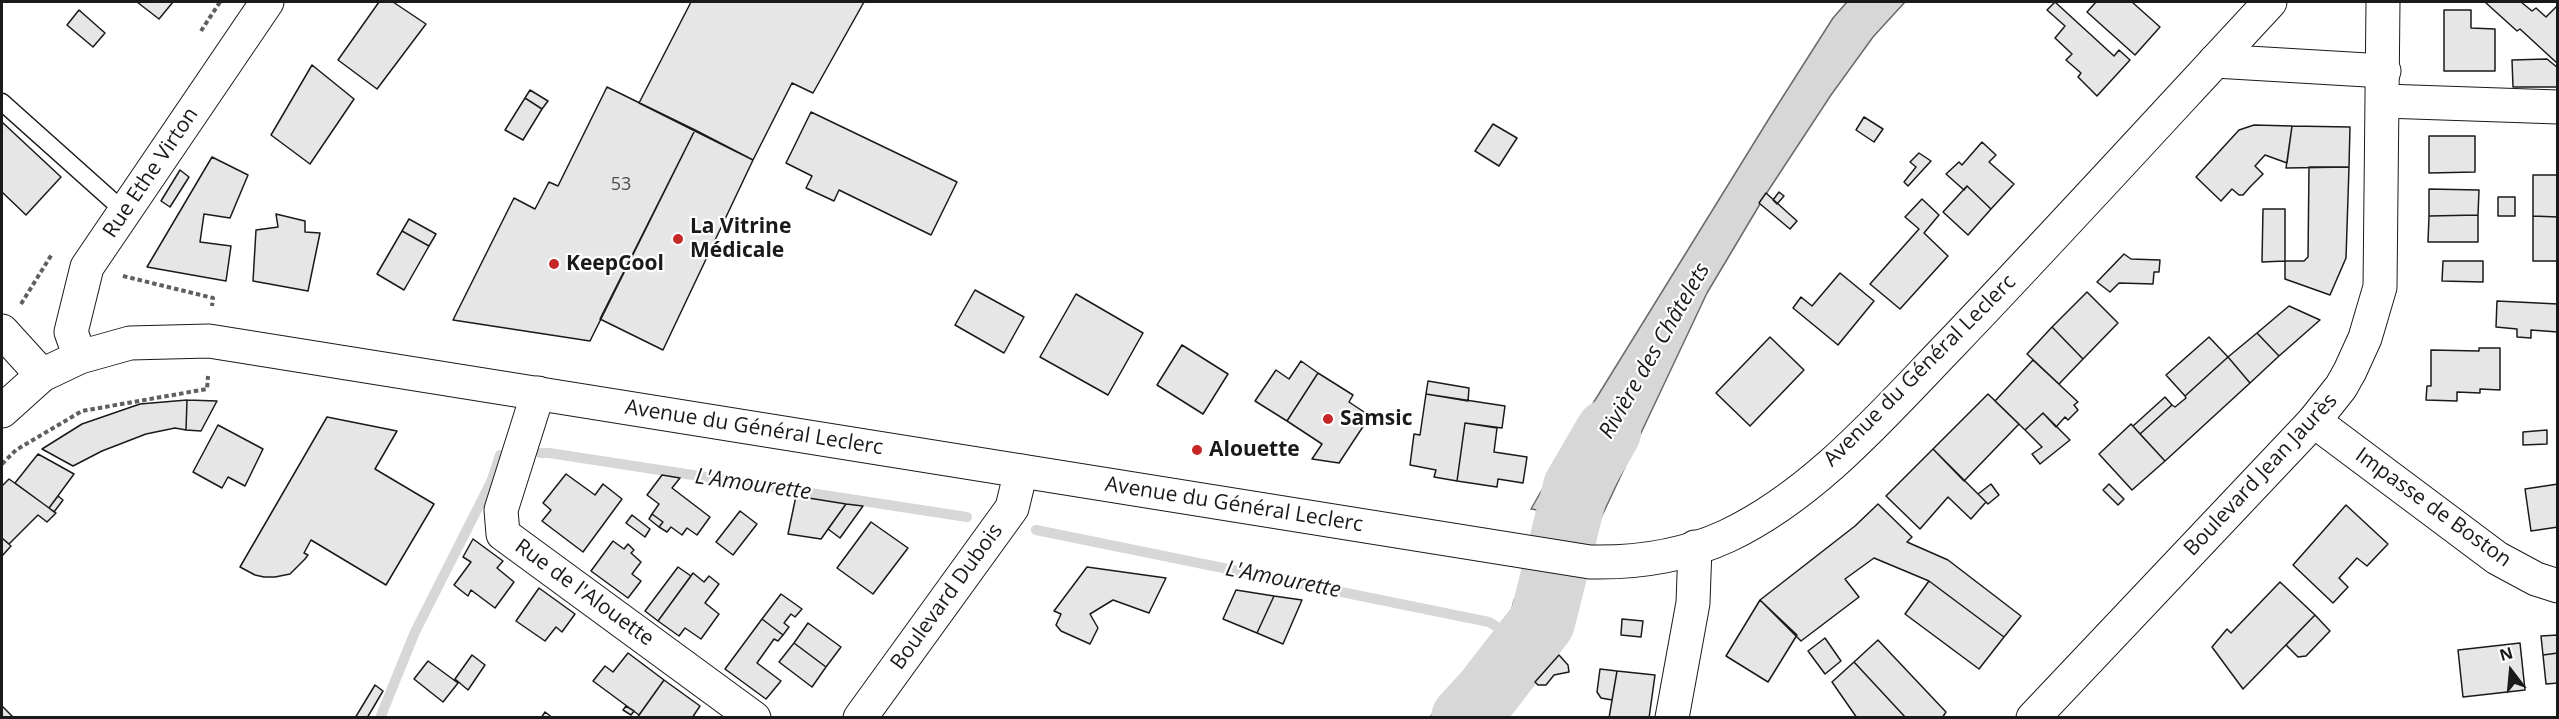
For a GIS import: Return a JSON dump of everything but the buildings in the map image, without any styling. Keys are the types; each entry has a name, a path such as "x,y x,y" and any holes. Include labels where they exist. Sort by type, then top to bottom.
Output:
{"main road":[{"name":"Rue Ethe Virton","path":"80,357 71,332 87,267 267,2"},
{"name":"Avenue du Général Leclerc","path":"2,411 42,375 80,357 130,343 209,340 1497,547 1590,561 1644,560 1727,536 1768,513 1852,445 1999,294 2270,2"},
{"name":"Boulevard Jean Jaurès","path":"2033,717 2314,421 2341,387 2350,371 2368,328 2380,287 2384,86 2383,2"},
{"path":"2215,61 2384,86 2558,108"},
{"path":"2,331 42,375"},
{"name":"Rue de l'Alouette","path":"538,393 501,510 503,534 754,717"},
{"name":"Impasse de Boston","path":"2314,421 2497,558 2536,579 2558,586"},
{"name":"Boulevard Dubois","path":"860,717 1012,508 1021,471"},
{"path":"1672,717 1693,603 1695,547"}],"lane":[{"path":"2,102 125,212"}],"path":[{"path":"2,331 55,249"},
{"path":"2,464 16,450 82,411 207,389 213,298 118,275"}],"water":[{"path":"1847,2 1905,2 1873,37 1831,95 1766,194 1707,293 1600,520 1531,509 1571,439 1770,117 1833,18"},
{"path":"1514,600 1574,609 1555,655 1490,717 1430,717 1496,643 1502,624 1509,622"}],"waterway":[{"name":"Rivière des Châtelets","path":"1464,718 1487,693 1542,622 1576,487 1608,432"},
{"name":"L'Amourette","path":"540,453 967,517"},
{"name":"L'Amourette","path":"380,718 415,632 491,482 500,455"},
{"name":"L'Amourette","path":"1036,530 1489,622 1512,636"}],"place":[{"name":"La Vitrine Médicale","path":"678,239"},
{"name":"KeepCool","path":"554,264"},
{"name":"Samsic","path":"1328,419"},
{"name":"Alouette","path":"1197,450"}]}
